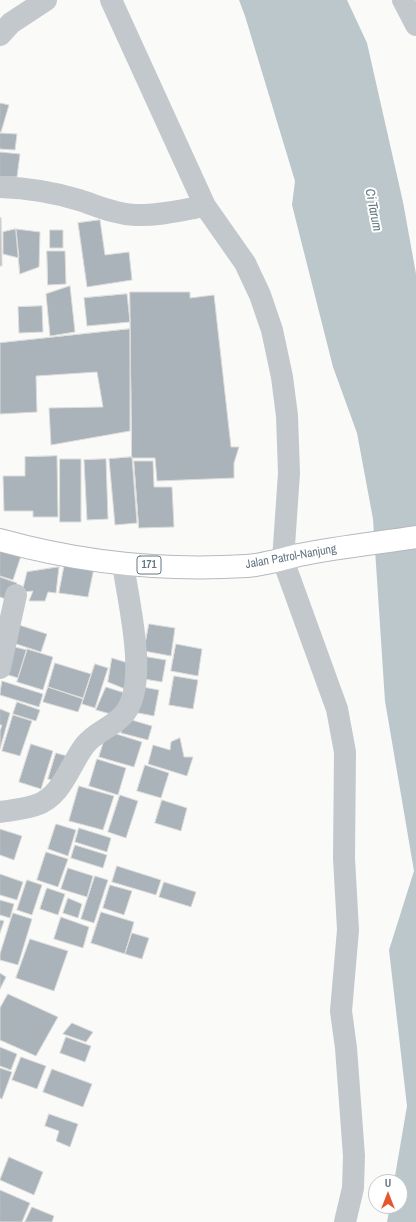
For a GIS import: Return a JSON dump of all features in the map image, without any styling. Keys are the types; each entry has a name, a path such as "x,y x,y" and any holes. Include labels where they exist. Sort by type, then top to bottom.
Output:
{"main road":[{"name":"Jalan Patrol-Nanjung","path":"0,540 28,548 123,564 247,566 291,557 416,537"}],"street":[{"path":"0,35 11,23 46,0"},
{"path":"111,0 205,206 245,264 260,295 272,330 282,377 287,416 291,557 337,709 345,752 344,858 348,930 341,1011 346,1048 354,1156 354,1188 345,1222"},
{"path":"403,0 416,25"},
{"path":"0,187 35,189 79,200 109,211 136,215 167,213 205,206"},
{"path":"0,812 37,805 49,797 60,785 85,745 96,733 118,721 126,711 134,690 136,664 123,564"},
{"path":"0,668 16,595"}],"water":[{"name":"Ci Tarum","path":"239,0 347,0 367,43 403,202 416,274 416,1222 387,1222 388,1214 408,1214 408,1174 395,1174 407,1106 389,950 414,871 385,701 373,519 357,433 333,367 292,205 295,181"}],"building":[{"path":"0,103 9,105 1,132 0,132"},
{"path":"0,133 17,134 15,150 0,149"},
{"path":"0,152 20,154 17,177 0,177"},
{"path":"0,218 2,266 0,266"},
{"path":"100,220 105,255 129,252 132,280 87,287 78,223"},
{"path":"16,229 40,232 39,267 20,274"},
{"path":"16,229 19,258 3,254 3,232"},
{"path":"50,230 63,230 63,248 50,248"},
{"path":"47,251 65,251 66,284 48,285"},
{"path":"70,286 75,332 50,336 46,294"},
{"path":"130,292 190,292 190,298 214,295 231,447 239,447 234,463 234,478 157,481 155,458 132,458"},
{"path":"127,294 130,322 87,326 84,298"},
{"path":"42,306 43,332 19,333 18,307"},
{"path":"130,329 130,431 51,445 49,408 103,407 97,372 36,376 37,412 0,414 0,343"},
{"path":"57,456 58,517 33,517 33,511 4,511 3,476 25,476 25,457"},
{"path":"132,457 137,523 115,525 109,459"},
{"path":"60,459 81,459 81,522 60,522"},
{"path":"106,459 108,519 87,520 84,460"},
{"path":"134,461 153,461 154,487 172,487 174,527 139,528"},
{"path":"0,546 22,553 13,580 0,576"},
{"path":"66,557 95,563 88,597 59,593"},
{"path":"59,567 56,593 48,592 45,601 29,601 33,591 22,592 27,572"},
{"path":"0,577 17,583 11,601 0,597"},
{"path":"16,624 47,634 41,652 10,642"},
{"path":"149,624 175,628 171,656 144,651"},
{"path":"176,644 202,649 198,676 171,671"},
{"path":"11,646 27,650 18,678 2,673"},
{"path":"27,649 53,657 43,690 17,682"},
{"path":"142,656 166,660 162,682 138,678"},
{"path":"112,658 128,663 125,689 108,682"},
{"path":"55,663 91,674 83,698 48,687"},
{"path":"95,664 108,668 95,708 82,704"},
{"path":"174,676 198,680 193,709 169,705"},
{"path":"2,681 43,694 39,707 0,695"},
{"path":"137,686 159,690 154,716 133,712"},
{"path":"48,687 83,699 78,712 43,702"},
{"path":"106,687 128,694 118,716 96,710"},
{"path":"17,702 40,710 36,721 13,714"},
{"path":"0,709 10,713 0,749 0,731 2,725 0,725"},
{"path":"13,715 32,721 20,756 2,751"},
{"path":"125,718 152,726 148,740 121,733"},
{"path":"107,731 142,742 134,767 99,757"},
{"path":"180,738 184,757 193,757 187,776 148,764 153,745 170,750 171,742"},
{"path":"31,744 53,751 41,789 19,782"},
{"path":"56,753 67,756 59,782 48,779"},
{"path":"97,759 126,768 118,795 89,786"},
{"path":"145,765 169,773 161,798 137,791"},
{"path":"79,786 114,796 103,830 69,821"},
{"path":"120,795 138,801 126,838 108,832"},
{"path":"162,800 187,808 181,831 155,823"},
{"path":"56,824 76,830 68,856 48,849"},
{"path":"79,828 111,838 107,852 75,842"},
{"path":"0,829 22,836 14,860 0,855"},
{"path":"75,845 107,855 103,868 71,858"},
{"path":"46,852 68,859 58,887 37,880"},
{"path":"117,866 161,880 156,895 112,882"},
{"path":"68,868 93,876 87,897 61,889"},
{"path":"0,874 23,882 17,900 0,895"},
{"path":"95,876 108,880 94,923 81,919"},
{"path":"27,880 42,885 32,915 17,910"},
{"path":"164,882 196,892 191,907 159,897"},
{"path":"110,885 132,891 124,915 103,908"},
{"path":"47,888 65,894 58,915 40,909"},
{"path":"68,898 82,904 78,918 63,913"},
{"path":"0,900 14,904 10,918 0,915"},
{"path":"101,912 134,922 125,954 91,943"},
{"path":"13,913 32,919 18,965 0,960 0,954"},
{"path":"61,917 89,927 83,948 54,939"},
{"path":"0,920 4,921 0,933"},
{"path":"132,933 149,938 142,959 125,954"},
{"path":"30,939 68,951 54,991 16,978"},
{"path":"0,973 6,977 0,989"},
{"path":"8,994 58,1017 36,1056 0,1040 0,1008"},
{"path":"72,1023 93,1032 86,1042 63,1034"},
{"path":"66,1037 91,1046 85,1062 60,1053"},
{"path":"0,1047 17,1054 11,1070 0,1066"},
{"path":"21,1057 46,1066 37,1089 12,1080"},
{"path":"0,1068 12,1072 2,1099 0,1098"},
{"path":"52,1069 92,1084 83,1107 43,1092"},
{"path":"49,1114 78,1124 70,1147 56,1141 59,1131 45,1126"},
{"path":"9,1157 43,1172 34,1195 0,1180"},
{"path":"0,1190 30,1203 22,1222 0,1222"},
{"path":"32,1207 54,1216 52,1222 25,1222"}]}
